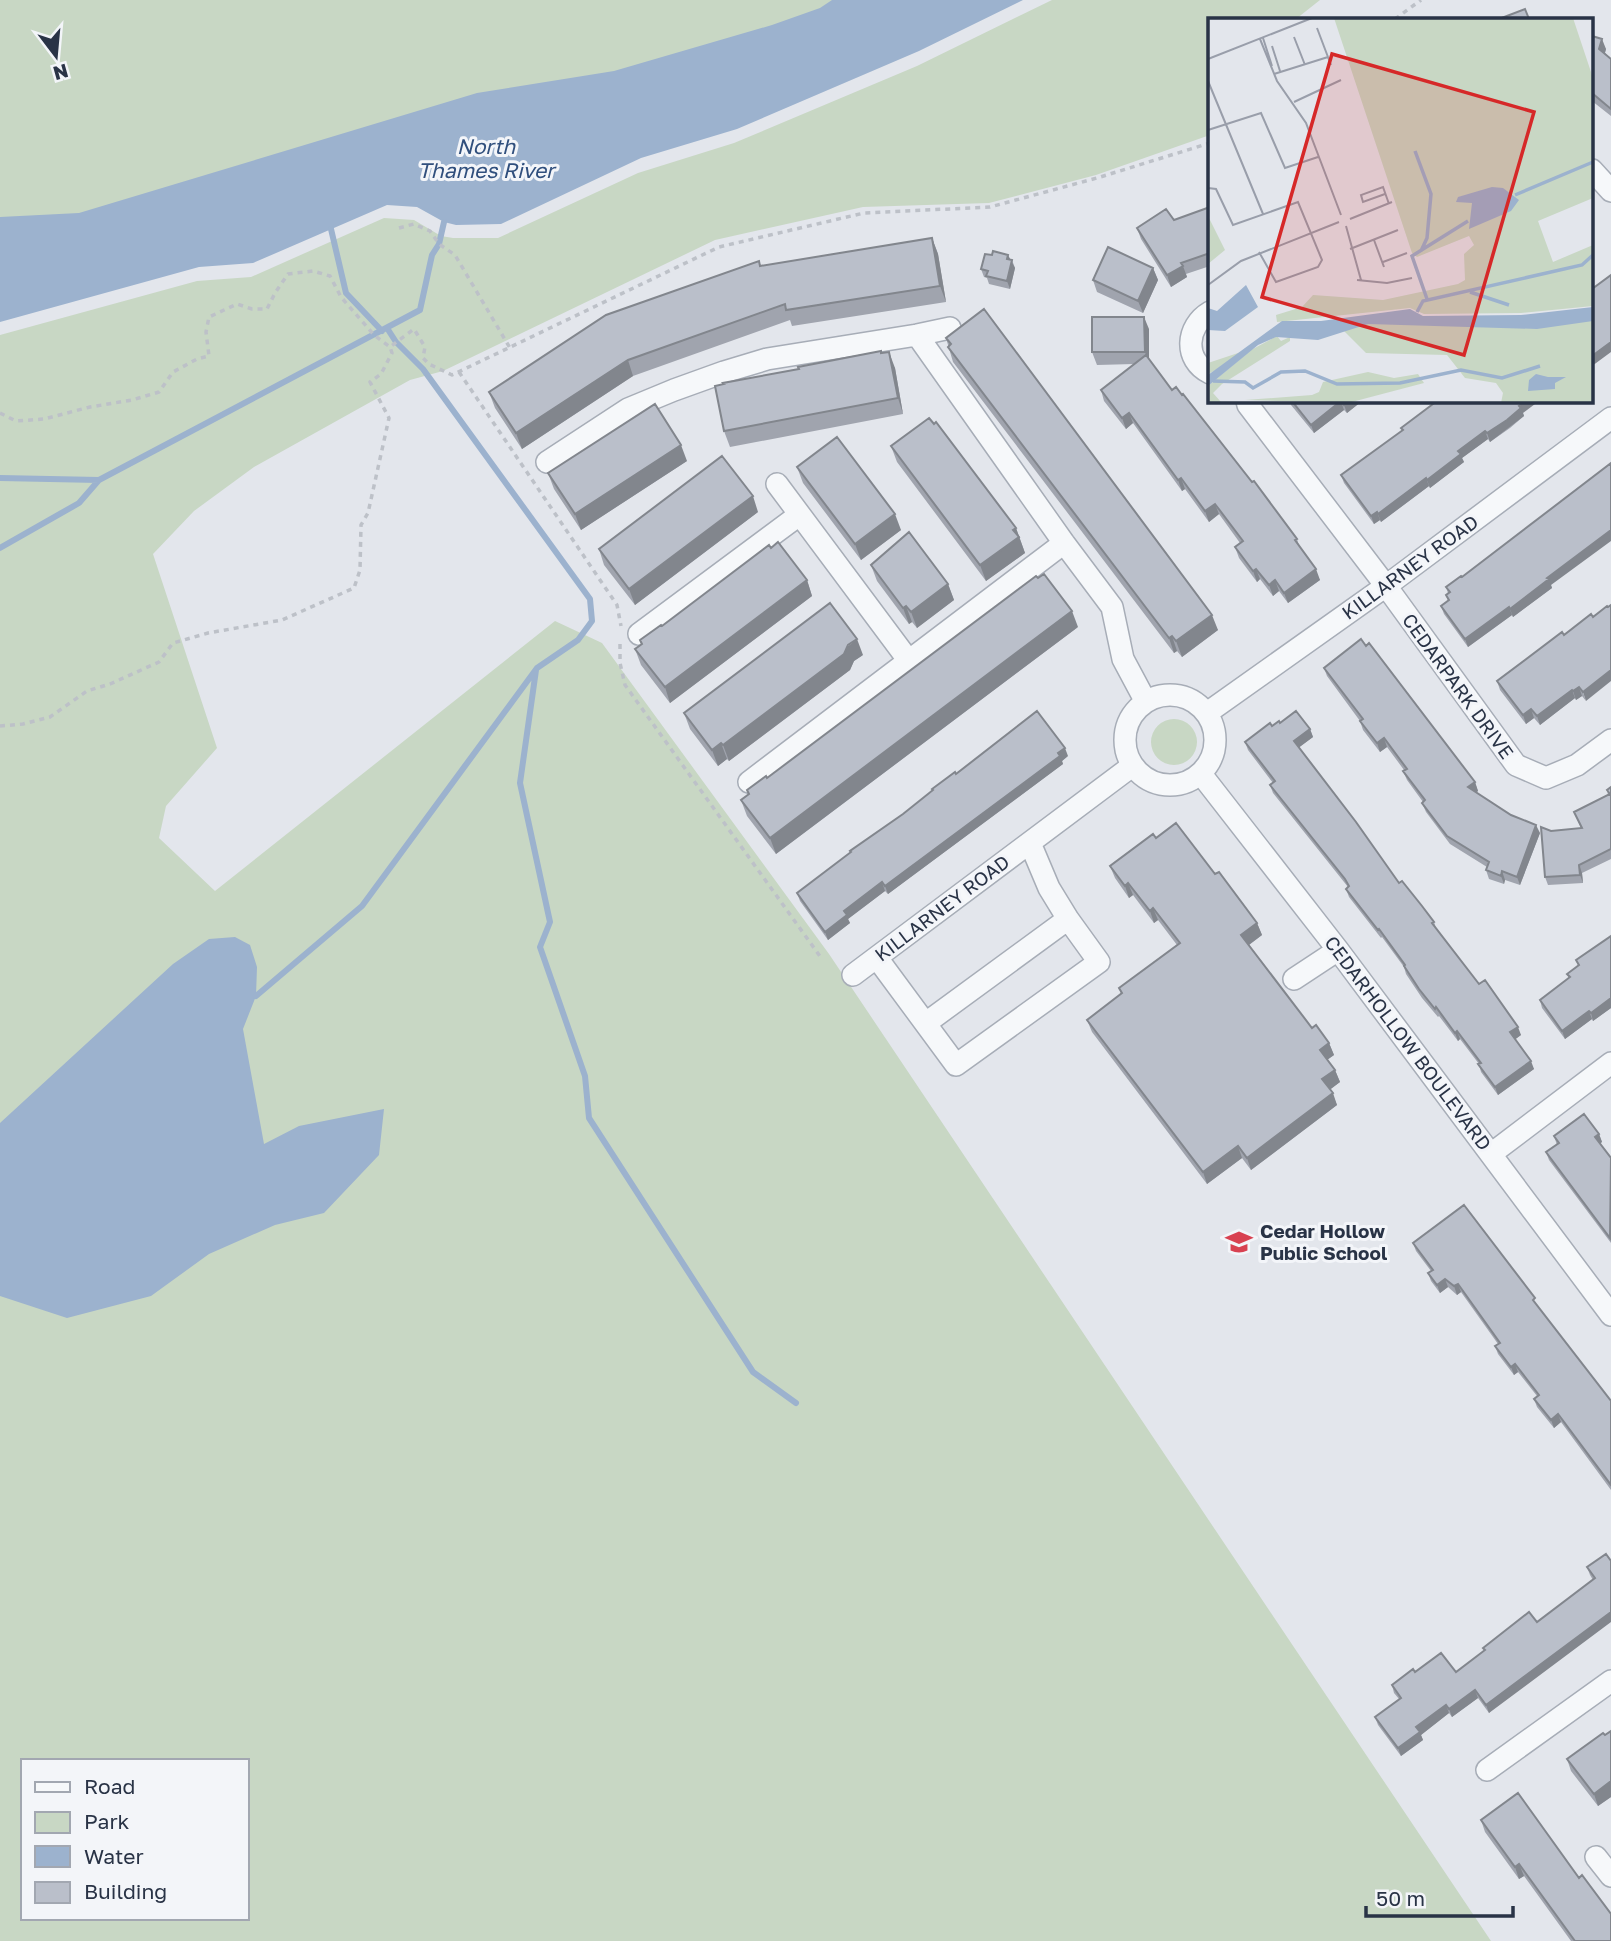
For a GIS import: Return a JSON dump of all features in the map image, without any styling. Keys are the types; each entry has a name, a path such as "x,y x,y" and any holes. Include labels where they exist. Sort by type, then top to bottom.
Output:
{"street":[{"path":"1594,172 1611,191"},
{"path":"1208,313 1199,320 1194,329 1190,347 1199,365 1208,372"},
{"path":"547,462 628,409 724,372 767,359 950,328"},
{"path":"918,335 1063,543 1112,607 1123,659 1146,702"},
{"path":"1247,402 1273,441 1386,586"},
{"name":"KILLARNEY ROAD","path":"1207,713 1386,586 1611,418"},
{"path":"777,484 909,661"},
{"path":"627,635 799,514"},
{"path":"749,782 1063,543"},
{"name":"CEDARPARK DRIVE","path":"1386,586 1516,765 1546,778 1577,765 1611,740"},
{"path":"1172,695 1188,698 1207,713 1215,730 1215,746 1211,761 1201,774 1183,784 1168,786 1143,777 1132,765 1125,741 1127,726 1134,712 1146,702 1156,697 1172,695"},
{"name":"KILLARNEY ROAD","path":"853,975 1132,765"},
{"name":"CEDARHOLLOW BOULEVARD","path":"1201,774 1338,950 1611,1315"},
{"path":"877,958 956,1065 1099,962 1049,888 1030,843"},
{"path":"926,1023 1068,919"},
{"path":"1294,979 1338,950"},
{"path":"1491,1154 1611,1063"},
{"path":"1488,1770 1611,1681"},
{"path":"1596,1857 1611,1876"}],"path":[{"path":"1396,18 1421,0"},
{"path":"390,347 414,329 425,347 423,358 429,364 452,375 719,247 864,213 990,207 1208,144"},
{"path":"399,228 414,224 430,231 439,244 454,255 510,348"},
{"path":"0,413 16,421 44,419 132,400 159,391 173,372 197,359 209,356 206,332 209,317 237,304 252,309 267,309 288,274 313,271 330,276 341,297 374,335 390,347 392,353 381,374 370,382 389,418 368,513 361,525 360,570 354,588 282,620 208,633 173,643 159,662 87,691 50,717 23,724 0,726"},
{"path":"459,372 617,605 627,635 620,663 625,685 822,959"}],"green space":[{"path":"0,0 842,0 816,18 75,222 0,227"},
{"path":"1052,0 1320,0 1297,18 1208,18 1208,136 1096,175 989,203 863,207 715,240 443,371 410,380 254,467 194,511 153,554 217,748 166,806 159,838 215,891 555,621 602,643 829,954 1491,1941 0,1941 0,335 197,281 251,277 384,218 414,220 441,236 498,238 638,173 734,143 917,66"},
{"path":"1174,719 1183,720 1190,726 1196,733 1196,751 1190,758 1183,764 1174,765 1165,764 1158,758 1152,751 1151,742 1152,733 1158,726 1165,720"}],"water":[{"name":"North Thames River","path":"832,0 1023,0 919,51 737,129 641,158 501,224 456,225 444,222 417,207 387,205 253,263 199,267 0,322 0,217 79,213 477,93 614,71 772,25 820,8"},
{"path":"235,937 250,945 257,967 256,996 243,1029 264,1144 299,1126 384,1109 379,1155 324,1213 275,1225 209,1254 151,1296 67,1318 0,1296 0,1123 173,964 209,939"}],"building":[{"path":"1525,9 1529,18 1502,18"},
{"path":"1594,37 1602,39 1599,49 1611,59 1611,109 1594,95"},
{"path":"1208,208 1208,254 1181,263 1183,266 1167,275 1137,228 1166,209 1174,220"},
{"path":"932,238 940,286 786,310 785,304 628,360 516,433 489,392 606,315 759,261 760,266"},
{"path":"1108,247 1153,268 1138,301 1093,280"},
{"path":"993,251 1008,255 1007,259 1012,260 1007,281 986,276 988,271 981,269 985,254 992,255"},
{"path":"1611,275 1611,342 1594,355 1594,288"},
{"path":"984,309 1212,615 1176,641 1172,636 1169,638 948,347 951,344 946,338"},
{"path":"1092,317 1144,317 1145,352 1092,352"},
{"path":"881,351 889,352 898,398 724,431 715,386"},
{"path":"1146,355 1172,390 1176,387 1183,394 1252,482 1254,481 1316,569 1284,593 1275,580 1269,585 1256,569 1253,571 1235,547 1243,541 1215,504 1205,511 1181,478 1178,480 1129,413 1122,418 1101,390"},
{"path":"1293,402 1340,402 1311,425"},
{"path":"1436,402 1525,402 1507,420 1487,433 1485,431 1458,451 1461,454 1427,480 1426,478 1378,514 1377,512 1371,516 1341,475 1403,430 1401,428"},
{"path":"655,404 681,445 575,514 548,473"},
{"path":"929,418 934,424 936,422 1016,528 1013,530 1019,537 980,565 891,446"},
{"path":"837,437 895,514 855,544 797,467"},
{"path":"722,456 753,496 629,589 599,549"},
{"path":"1611,463 1611,530 1510,609 1509,607 1465,639 1441,606 1449,600 1446,595 1450,592 1446,587"},
{"path":"909,532 948,584 911,612 906,606 903,608 871,565"},
{"path":"778,542 807,580 665,687 635,649 642,644 640,640 769,545 771,548"},
{"path":"1044,574 1072,611 770,838 741,800 749,794 747,790 766,776 767,778 1036,576 1038,578"},
{"path":"830,603 857,639 848,645 844,654 723,745 721,743 712,750 684,713"},
{"path":"1611,605 1611,670 1583,692 1579,687 1572,690 1537,716 1531,709 1523,715 1497,681 1562,632 1564,635 1591,614 1593,617"},
{"path":"1361,639 1366,646 1369,643 1475,782 1468,787 1511,815 1536,825 1517,877 1502,871 1501,876 1486,870 1489,862 1447,836 1422,803 1425,800 1403,771 1407,769 1384,738 1377,743 1360,721 1363,719 1324,668"},
{"path":"1037,711 1065,748 1058,753 1060,756 885,886 882,882 844,911 847,915 825,932 797,893"},
{"path":"1296,711 1310,729 1294,741 1399,883 1402,881 1422,906 1479,984 1485,980 1518,1027 1510,1032 1531,1061 1495,1087 1457,1031 1455,1033 1419,989 1379,929 1346,889 1349,886 1345,879 1270,785 1275,781 1245,742 1270,723 1272,726 1279,721 1280,723"},
{"path":"1611,787 1611,849 1579,865 1580,875 1545,877 1541,827 1551,831 1582,828 1574,812 1610,794 1607,790"},
{"path":"1176,823 1215,874 1219,872 1257,923 1241,935 1312,1028 1316,1025 1329,1043 1320,1050 1335,1070 1322,1079 1333,1093 1247,1158 1238,1146 1203,1172 1087,1020 1122,993 1119,988 1180,943 1153,908 1150,911 1128,883 1125,886 1110,866 1153,834 1156,838"},
{"path":"1611,936 1611,998 1562,1031 1540,1000 1570,977 1567,974 1579,965 1576,960"},
{"path":"1584,1114 1599,1134 1595,1137 1611,1158 1610,1238 1546,1152 1559,1143 1554,1136"},
{"path":"1464,1205 1611,1401 1611,1485 1558,1414 1551,1420 1534,1399 1539,1395 1515,1364 1511,1367 1495,1346 1500,1343 1458,1284 1454,1286 1445,1279 1437,1285 1428,1273 1433,1270 1413,1243"},
{"path":"1606,1554 1611,1561 1611,1612 1486,1705 1475,1690 1449,1709 1446,1705 1416,1727 1420,1732 1398,1748 1375,1717 1401,1698 1392,1685 1441,1653 1456,1672 1529,1612 1537,1622 1595,1578 1587,1567"},
{"path":"1611,1731 1611,1781 1594,1794 1567,1759 1603,1733 1605,1735"},
{"path":"1518,1793 1579,1878 1582,1875 1611,1914 1611,1941 1575,1941 1519,1864 1515,1867 1481,1820"}],"waterway":[{"path":"0,548 79,503 99,480 420,310 432,255 439,244 444,222"},
{"path":"331,229 346,293 382,331"},
{"path":"256,996 362,906 537,668 578,640 592,621 590,599 423,369 396,342 387,328"},
{"path":"0,478 99,480"},
{"path":"536,670 520,783 550,922 540,947 585,1076 589,1118 753,1372 796,1403"}],"place":[{"name":"Cedar Hollow Public School","path":"1239,1242"}]}
